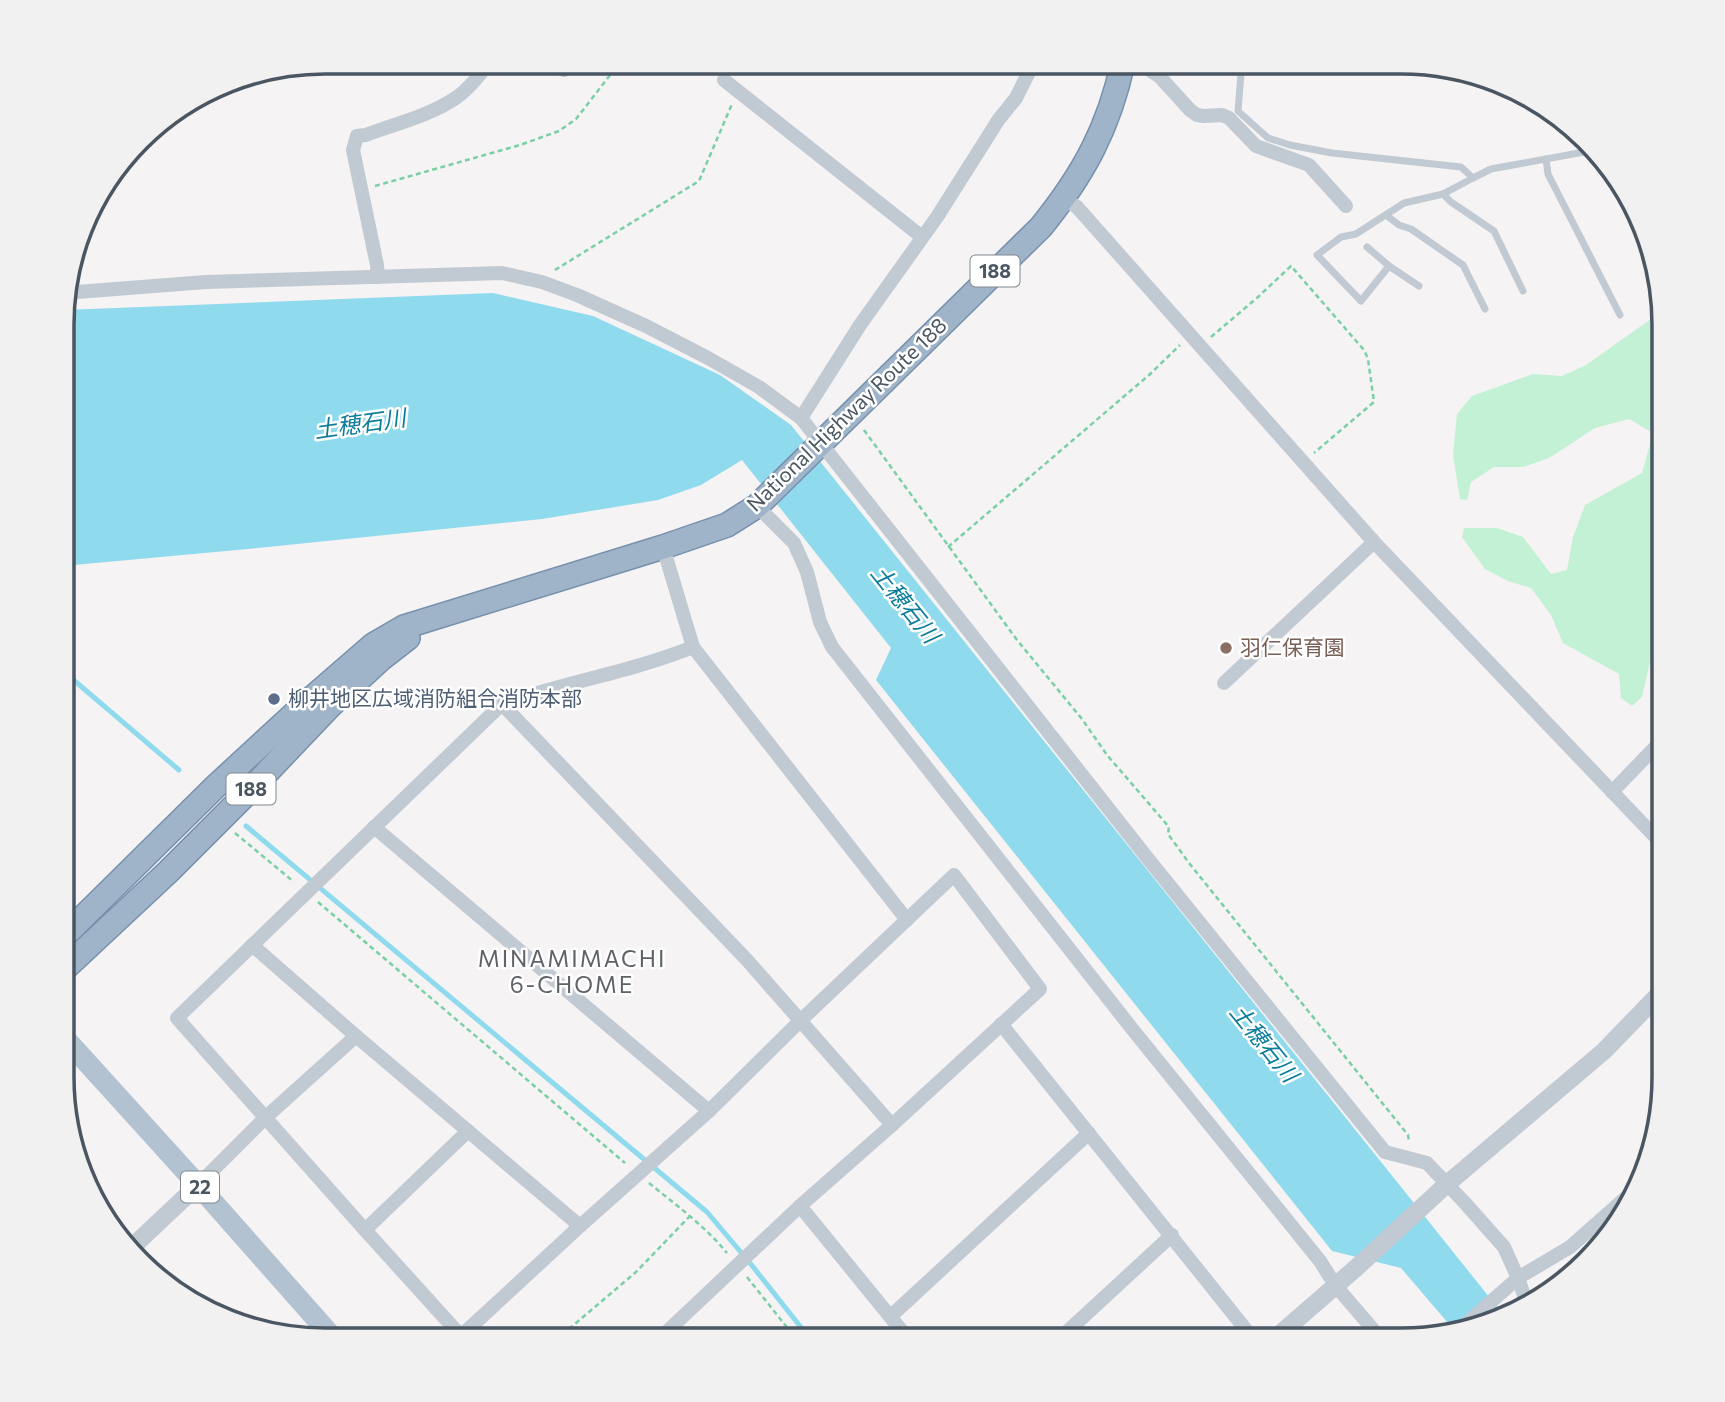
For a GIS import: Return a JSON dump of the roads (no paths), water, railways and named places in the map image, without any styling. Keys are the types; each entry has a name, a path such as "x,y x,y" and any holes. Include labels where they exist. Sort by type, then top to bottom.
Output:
{"highway":[{"name":"National Highway Route 188","path":"74,926 216,786 373,645 404,627 727,525 761,502 1041,227 1064,199 1089,158 1105,125 1121,74"},
{"name":"National Highway Route 188","path":"74,960 168,872 329,707 407,639 447,615"}],"main road":[{"name":"22","path":"74,1048 324,1328"}],"street":[{"path":"378,277 353,150 357,136 440,107 458,96 481,74"},
{"path":"801,418 860,325 937,217 999,119 1016,98 1028,74"},
{"path":"1156,74 1197,115 1222,115 1229,118 1256,146 1309,165 1346,205"},
{"path":"724,80 922,237"},
{"path":"1064,199 1077,207 1374,542 1652,834"},
{"path":"76,292 206,282 502,273 542,282 577,295 708,358 759,387 801,418 1149,860 1385,1152 1427,1163 1504,1247 1524,1296"},
{"path":"761,502 794,543 807,572 820,622 832,647 1133,1030 1320,1261 1335,1286 1372,1328"},
{"path":"1224,683 1374,542"},
{"path":"663,547 693,647 907,920"},
{"path":"454,1328 177,1018 502,704 667,658 693,647"},
{"path":"502,704 747,960 892,1125"},
{"path":"1612,792 1652,750"},
{"path":"374,827 709,1111"},
{"path":"473,1328 580,1226 709,1111 954,875 1041,989 800,1206 738,1266 681,1328"},
{"path":"252,945 580,1226"},
{"path":"1287,1328 1447,1184 1604,1051 1652,1001"},
{"path":"1001,1024 1245,1328"},
{"path":"136,1243 356,1036"},
{"path":"365,1230 468,1131"},
{"path":"891,1316 1089,1133"},
{"path":"800,1206 900,1328"},
{"path":"1474,1317 1518,1278 1570,1247 1616,1207"},
{"path":"1070,1328 1172,1235"}],"lane":[{"path":"1241,74 1238,111 1268,138 1332,153 1461,167 1473,178"},
{"path":"1389,266 1360,301 1317,255 1341,237 1356,234 1405,203 1443,194 1491,169 1583,152"},
{"path":"1546,159 1548,174 1620,315"},
{"path":"1443,194 1494,231 1523,291"},
{"path":"1386,215 1463,265 1485,309"},
{"path":"1367,247 1419,286"}],"water":[{"name":"土穂石川","path":"493,293 593,316 720,375 791,425 1498,1308 1449,1324 1401,1268 1332,1251 876,680 891,648 742,460 701,485 658,500 542,519 74,565 74,310"}],"waterway":[{"path":"74,680 179,770"},
{"path":"246,826 707,1212 801,1328"}],"place":[{"name":"羽仁保育園","path":"1226,648"},
{"name":"柳井地区広域消防組合消防本部","path":"274,699"}],"district":[{"name":"MINAMIMACHI 6-CHOME","path":"572,972"}]}
